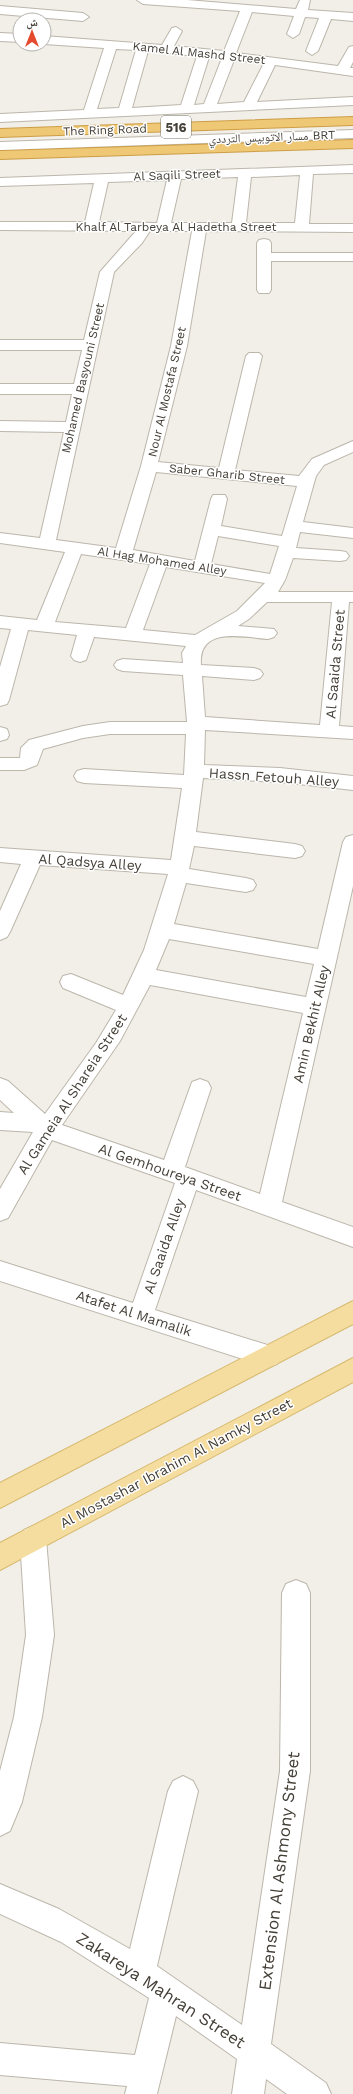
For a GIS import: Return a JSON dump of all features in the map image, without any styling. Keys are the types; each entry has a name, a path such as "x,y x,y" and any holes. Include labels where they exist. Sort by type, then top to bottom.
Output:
{"highway":[{"name":"The Ring Road","path":"0,133 353,121"},
{"name":"The Ring Road","path":"0,155 353,144"}],"main road":[{"path":"0,1496 353,1312"},
{"name":"Al Mostashar Ibrahim Al Namky Street","path":"0,1557 353,1369"}],"street":[{"path":"143,0 244,6 300,13 353,17"},
{"path":"293,34 305,0"},
{"path":"209,108 229,56 244,6"},
{"path":"0,10 83,17"},
{"path":"312,51 326,15"},
{"path":"166,49 176,31"},
{"path":"0,37 12,38"},
{"name":"Kamel Al Mashd Street","path":"52,40 166,49 343,71"},
{"path":"89,113 112,44"},
{"path":"124,112 142,47"},
{"path":"328,102 332,86 343,71 353,50"},
{"path":"186,109 204,53"},
{"path":"249,106 271,61"},
{"path":"0,118 353,101"},
{"name":"مسار الاتوبيس الترددي BRT","path":"0,146 353,134"},
{"name":"Al Saqili Street","path":"0,182 353,169"},
{"path":"302,228 307,171"},
{"path":"238,228 245,173"},
{"path":"163,228 175,176"},
{"path":"91,227 102,178"},
{"name":"Khalf Al Tarbeya Al Hadetha Street","path":"0,226 353,228"},
{"name":"Mohamed Basyouni Street","path":"47,543 107,272 114,262 134,246 145,227"},
{"name":"Nour Al Mostafa Street","path":"123,554 149,466 179,346 200,228"},
{"path":"264,228 264,290"},
{"path":"264,256 353,257"},
{"path":"0,345 91,345"},
{"path":"226,474 254,356"},
{"path":"0,389 81,389"},
{"path":"0,426 72,427"},
{"path":"0,622 198,641 243,615 264,597 276,580 308,474 318,462 353,446"},
{"name":"Saber Gharib Street","path":"149,466 306,482"},
{"path":"202,567 219,499"},
{"path":"211,530 289,540 340,556"},
{"path":"289,540 353,532"},
{"name":"Al Hag Mohamed Alley","path":"0,538 123,554 276,580"},
{"path":"44,626 76,547"},
{"path":"132,635 160,560"},
{"path":"264,597 347,597"},
{"name":"Al Saaida Street","path":"329,731 347,597"},
{"path":"0,700 21,624"},
{"path":"82,657 87,630"},
{"path":"216,630 268,632"},
{"name":"Al Gameia Al Shareia Street","path":"0,1211 7,1183 43,1126 91,1066 128,1006 144,976 163,930 179,872 186,838 194,776 196,726 191,653 198,641"},
{"path":"123,665 254,674"},
{"path":"0,764 26,763 30,760 31,748 36,744 83,732 124,727 196,726 353,733"},
{"name":"Hassn Fetouh Alley","path":"84,776 280,775 353,783"},
{"path":"186,838 295,851"},
{"name":"Amin Bekhit Alley","path":"269,1207 353,842"},
{"name":"Al Qadsya Alley","path":"0,855 179,872 246,885"},
{"path":"0,932 21,889 33,858"},
{"path":"163,930 326,958"},
{"path":"144,976 315,1007"},
{"path":"71,982 128,1006"},
{"name":"Al Gemhoureya Street","path":"0,1087 43,1126 353,1237"},
{"name":"Al Saaida Alley","path":"140,1315 180,1175 200,1088"},
{"path":"0,1121 43,1126"},
{"name":"Atafet Al Mamalik","path":"0,1271 268,1356"},
{"path":"0,1821 7,1802 28,1717 40,1635 32,1539"},
{"name":"Extension Al Ashmony Street","path":"248,2094 295,1771 296,1593"},
{"path":"140,1972 183,1791"},
{"name":"Zakareya Mahran Street","path":"0,1899 60,1925 100,1947 140,1972 315,2094"},
{"path":"0,2059 144,2083 166,1991"}]}
